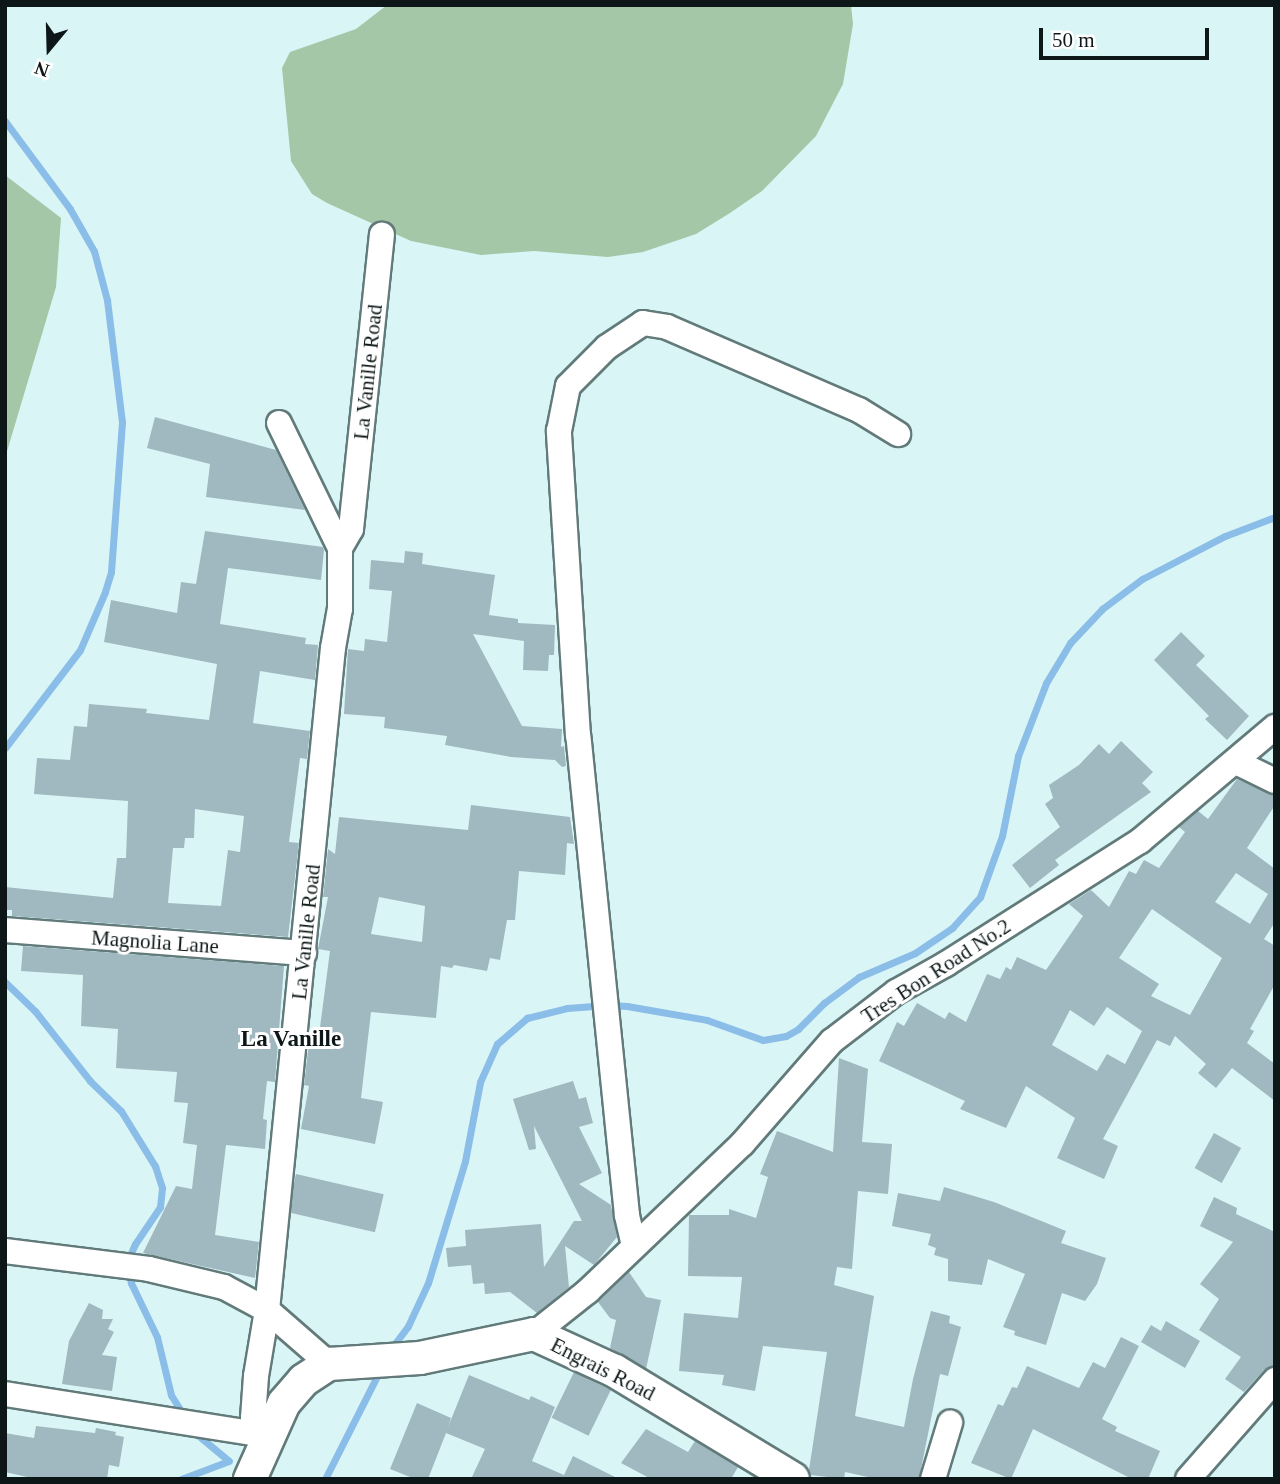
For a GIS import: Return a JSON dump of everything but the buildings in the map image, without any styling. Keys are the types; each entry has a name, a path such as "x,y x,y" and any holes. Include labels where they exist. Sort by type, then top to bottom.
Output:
{"street":[{"name":"La Vanille Road","path":"340,548 351,529 382,235"},
{"path":"634,1246 626,1215 578,736 559,431 568,386 607,348 643,323 667,327 859,410 898,434"},
{"name":"La Vanille Road","path":"269,1436 253,1418 256,1376 267,1310 333,648 340,609 340,548 279,423"},
{"name":"Tres Bon Road No.2","path":"534,1334 589,1291 742,1144 832,1041 896,992 946,964 1120,855 1236,762 1275,727"},
{"path":"1236,762 1275,781"},
{"name":"Magnolia Lane","path":"5,930 304,953"},
{"path":"5,1251 149,1269 224,1287 267,1310 340,1363 304,1380 284,1402 250,1479"},
{"name":"Engrais Road","path":"340,1363 391,1362 534,1334 614,1371 793,1479"},
{"path":"1188,1479 1275,1380"},
{"path":"5,1394 269,1436"},
{"path":"933,1479 950,1423"}],"green space":[{"path":"387,5 851,5 853,24 843,84 816,136 762,191 730,213 696,234 643,252 608,257 534,251 481,255 411,241 327,203 312,194 291,161 282,68 290,52 356,29"},
{"path":"5,175 61,218 56,287 5,458"}],"waterway":[{"path":"5,121 70,209 94,251 107,300 122,422 111,572 105,592 80,650 5,748"},
{"path":"390,1350 408,1326 428,1283 465,1161 480,1082 497,1044 527,1018 567,1008 608,1005 707,1020 763,1040 786,1036 859,977 915,953 952,928 980,897 1002,836 1018,756 1046,683 1070,643 1102,609 1142,579 1225,536 1275,517"},
{"path":"5,982 35,1011 90,1081 121,1111 155,1166 162,1188 160,1207 135,1244 128,1260"},
{"path":"129,1272 131,1283 157,1337 171,1395 184,1416"},
{"path":"325,1479 380,1370"},
{"path":"194,1432 229,1461"},
{"path":"181,1479 229,1461"}],"district":[{"name":"La Vanille","path":"291,1039"}]}
